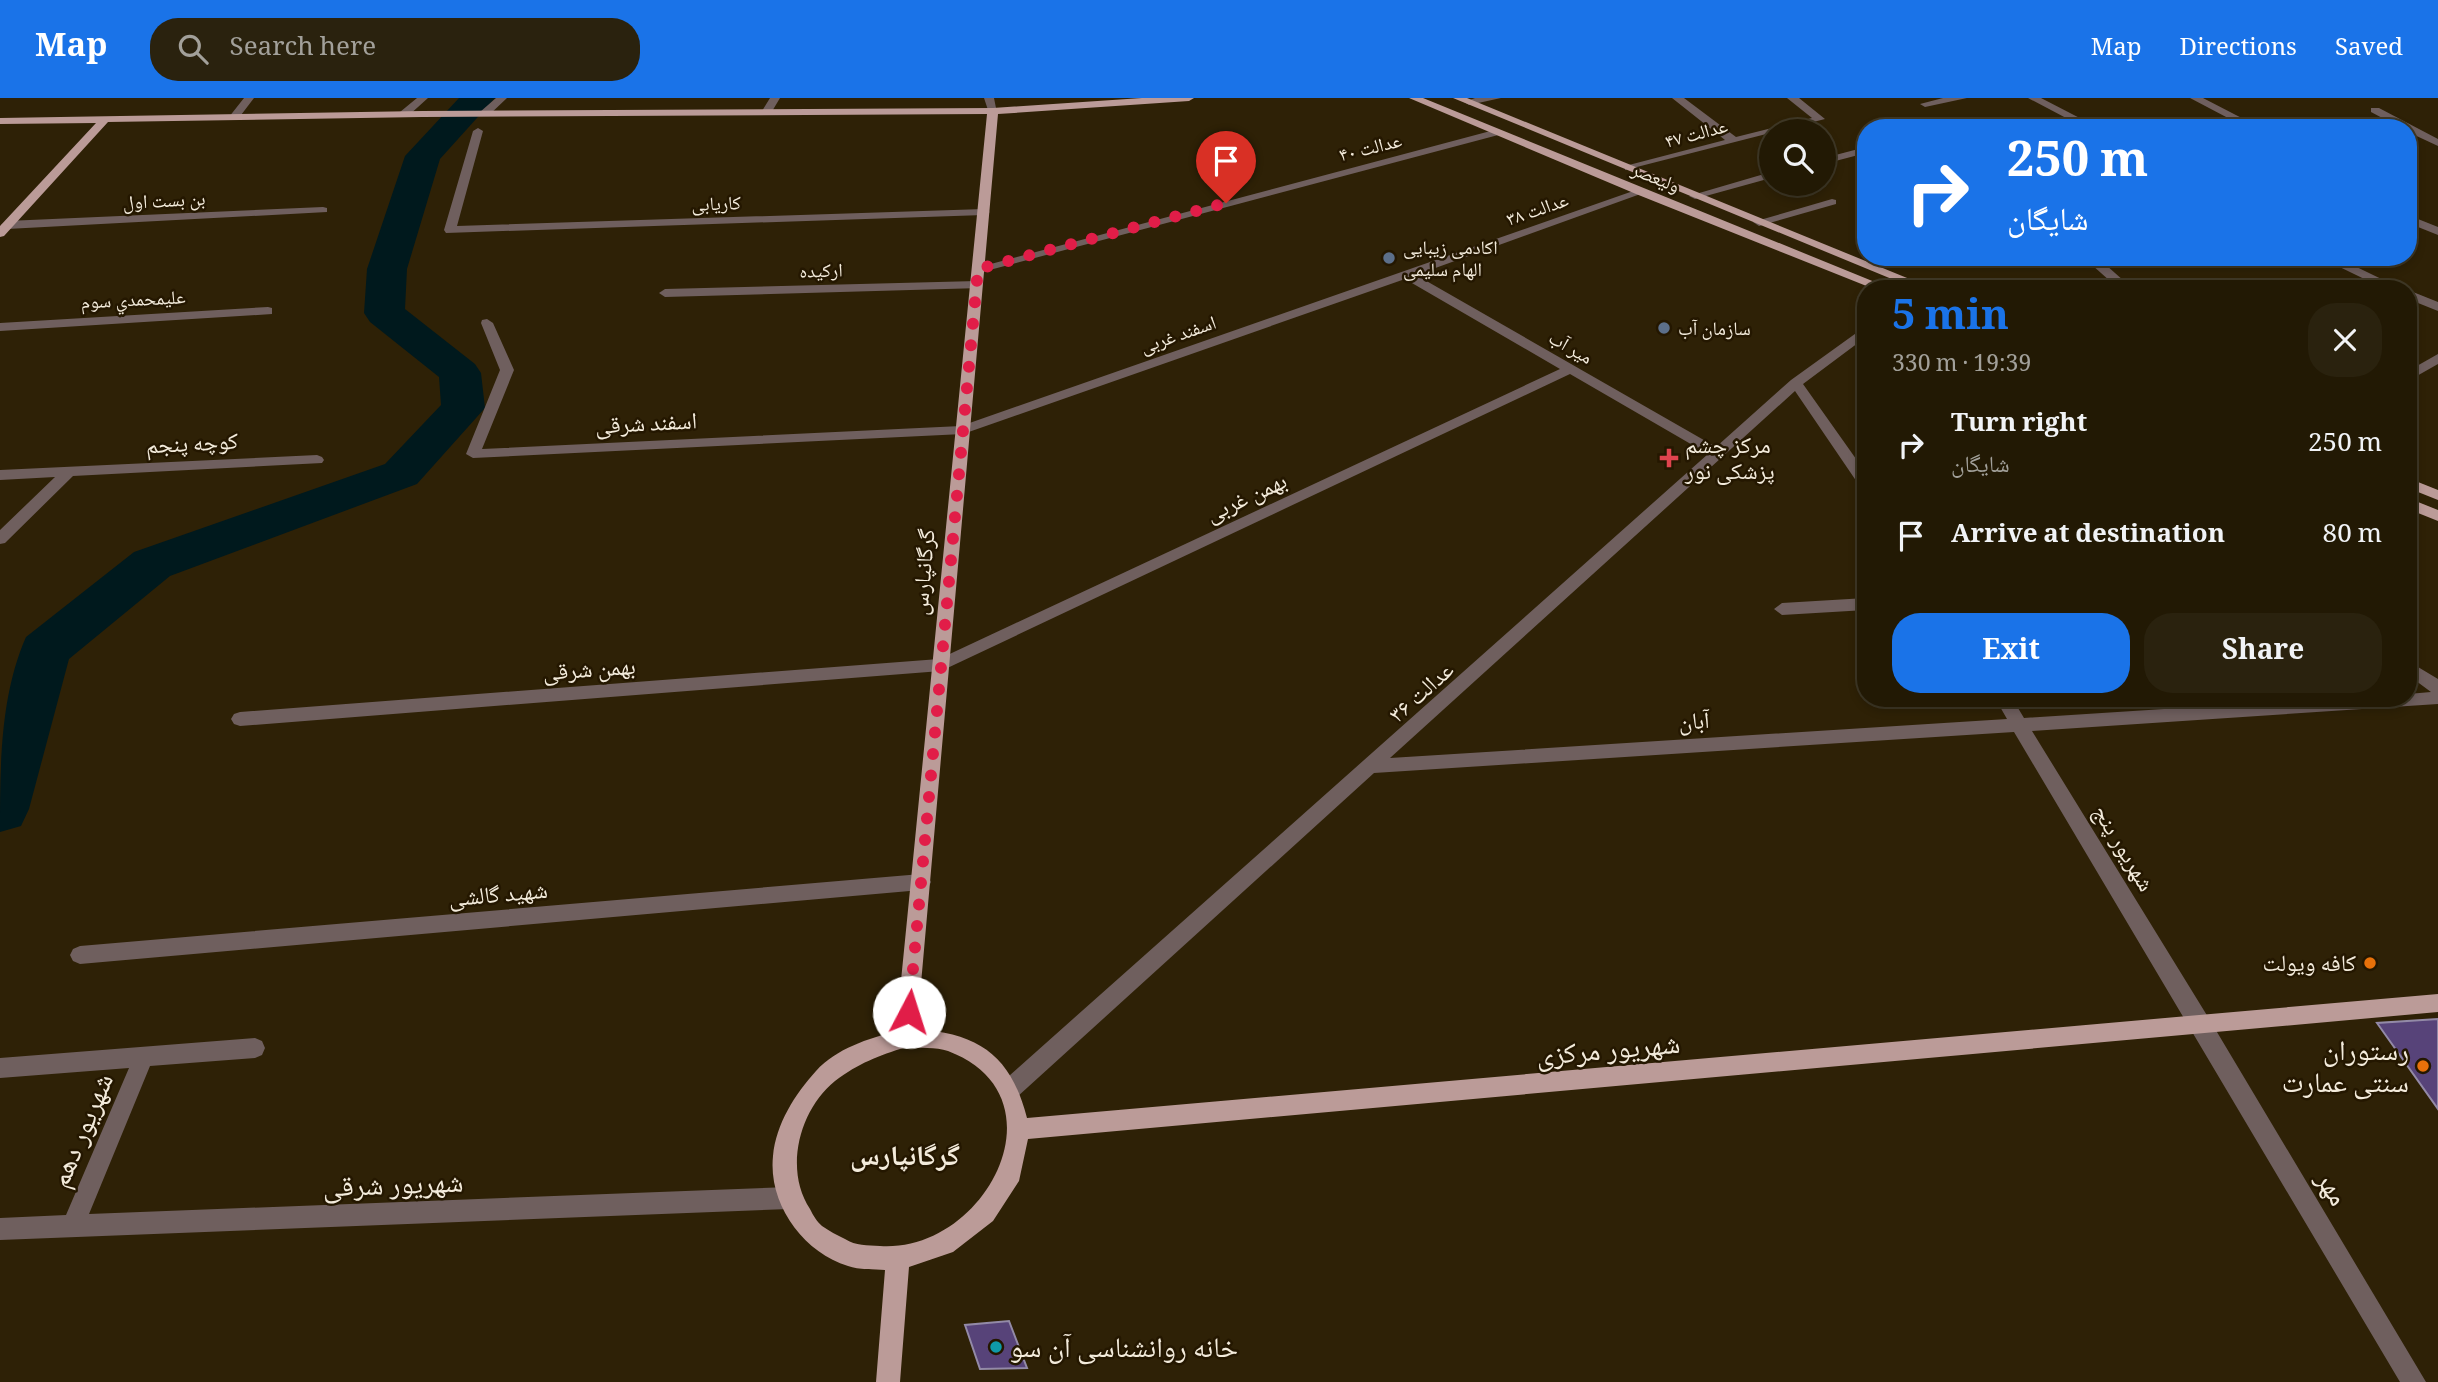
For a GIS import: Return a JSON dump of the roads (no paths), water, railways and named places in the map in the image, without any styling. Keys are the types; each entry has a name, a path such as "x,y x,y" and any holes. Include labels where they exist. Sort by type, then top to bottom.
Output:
{"main road":[{"path":"0,121 767,111 1189,98"},
{"name":"ولیعصر","path":"1414,98 1640,192 1863,280"},
{"name":"ولیعصر","path":"1463,100 1857,261"},
{"name":"گرگانپارس","path":"906,1038 984,212 991,104"},
{"path":"4,229 105,119"},
{"name":"ولیعصر","path":"1868,266 1903,280"},
{"path":"2417,487 2438,495"},
{"path":"2417,507 2438,516"},
{"name":"شهریور مرکزی","path":"1019,1129 2438,1003"},
{"path":"906,1038 948,1041 984,1059 1009,1090 1019,1129 1011,1173 985,1213 945,1244 898,1259 851,1256 813,1234 789,1198 784,1156 797,1113 825,1076 863,1050 906,1038"},
{"path":"888,1382 898,1259"}],"street":[{"path":"234,117 249,98"},
{"path":"404,114 423,98"},
{"path":"484,114 502,98"},
{"path":"767,111 775,98"},
{"path":"1463,100 1496,98"},
{"path":"1677,98 1734,141"},
{"name":"عدالت ۴۷","path":"1792,98 1820,119"},
{"path":"1925,104 1962,98"},
{"path":"2033,98 2076,119"},
{"path":"2195,98 2238,119"},
{"path":"2375,110 2392,119"},
{"name":"کاریابی","path":"478,131 450,230 984,212"},
{"name":"عدالت ۴۰","path":"977,277 1250,196 1498,132"},
{"path":"2417,132 2438,143"},
{"name":"عدالت ۴۷","path":"1629,168 1759,134"},
{"path":"1836,158 1857,152"},
{"path":"1695,196 1759,178"},
{"name":"عدالت ۳۸","path":"1405,274 1640,192"},
{"path":"1759,222 1832,202"},
{"name":"بن بست اول","path":"4,229 323,209"},
{"path":"2417,223 2438,231"},
{"path":"2100,266 2116,280"},
{"path":"2345,266 2376,280"},
{"name":"میر آب","path":"1405,274 1718,454"},
{"name":"اسفند غربی","path":"963,430 1405,274"},
{"name":"ارکیده","path":"666,293 977,277"},
{"path":"2417,298 2438,307"},
{"name":"عليمحمدي سوم","path":"0,327 268,311"},
{"name":"اسفند شرقی","path":"487,323 508,370 495,407 473,454 963,430"},
{"name":"عدالت ۳۶","path":"1009,1090 1373,766 1796,383 1857,337"},
{"path":"2417,371 2438,358"},
{"name":"بهمن غربی","path":"941,665 1570,369"},
{"path":"1796,383 1857,472"},
{"name":"کوچه پنجم","path":"0,475 317,460"},
{"path":"0,539 69,472"},
{"path":"1782,609 1857,605"},
{"name":"بهمن شرقی","path":"240,719 941,665"},
{"path":"2417,673 2438,688"},
{"name":"آبان","path":"2417,699 2438,698"},
{"name":"شهریور پنج","path":"2009,707 2201,1024"},
{"name":"آبان","path":"1373,766 2293,707"},
{"name":"شهید گالشی","path":"80,955 921,882"},
{"name":"مهر","path":"2201,1024 2414,1382"},
{"name":"شهریور دهم","path":"0,1068 255,1048"},
{"name":"شهریور دهم","path":"72,1227 144,1056"},
{"name":"شهریور شرقی","path":"0,1229 789,1198"}],"waterway":[{"path":"0,809 45,650 152,564 401,474 463,408 460,373 384,313 387,269 423,156 478,98"}],"place":[{"name":"اکادمی زیبایی الهام سلیمی","path":"1389,258"},
{"name":"سازمان آب","path":"1664,328"},
{"name":"مرکز چشم پزشکی نور","path":"1669,458"},
{"name":"کافه ویولت","path":"2370,963"},
{"name":"رستوران سنتی عمارت","path":"2423,1066"},
{"name":"خانه روانشناسی آن سو","path":"996,1347"}],"district":[{"name":"گرگانپارس","path":"905,1155"}]}
